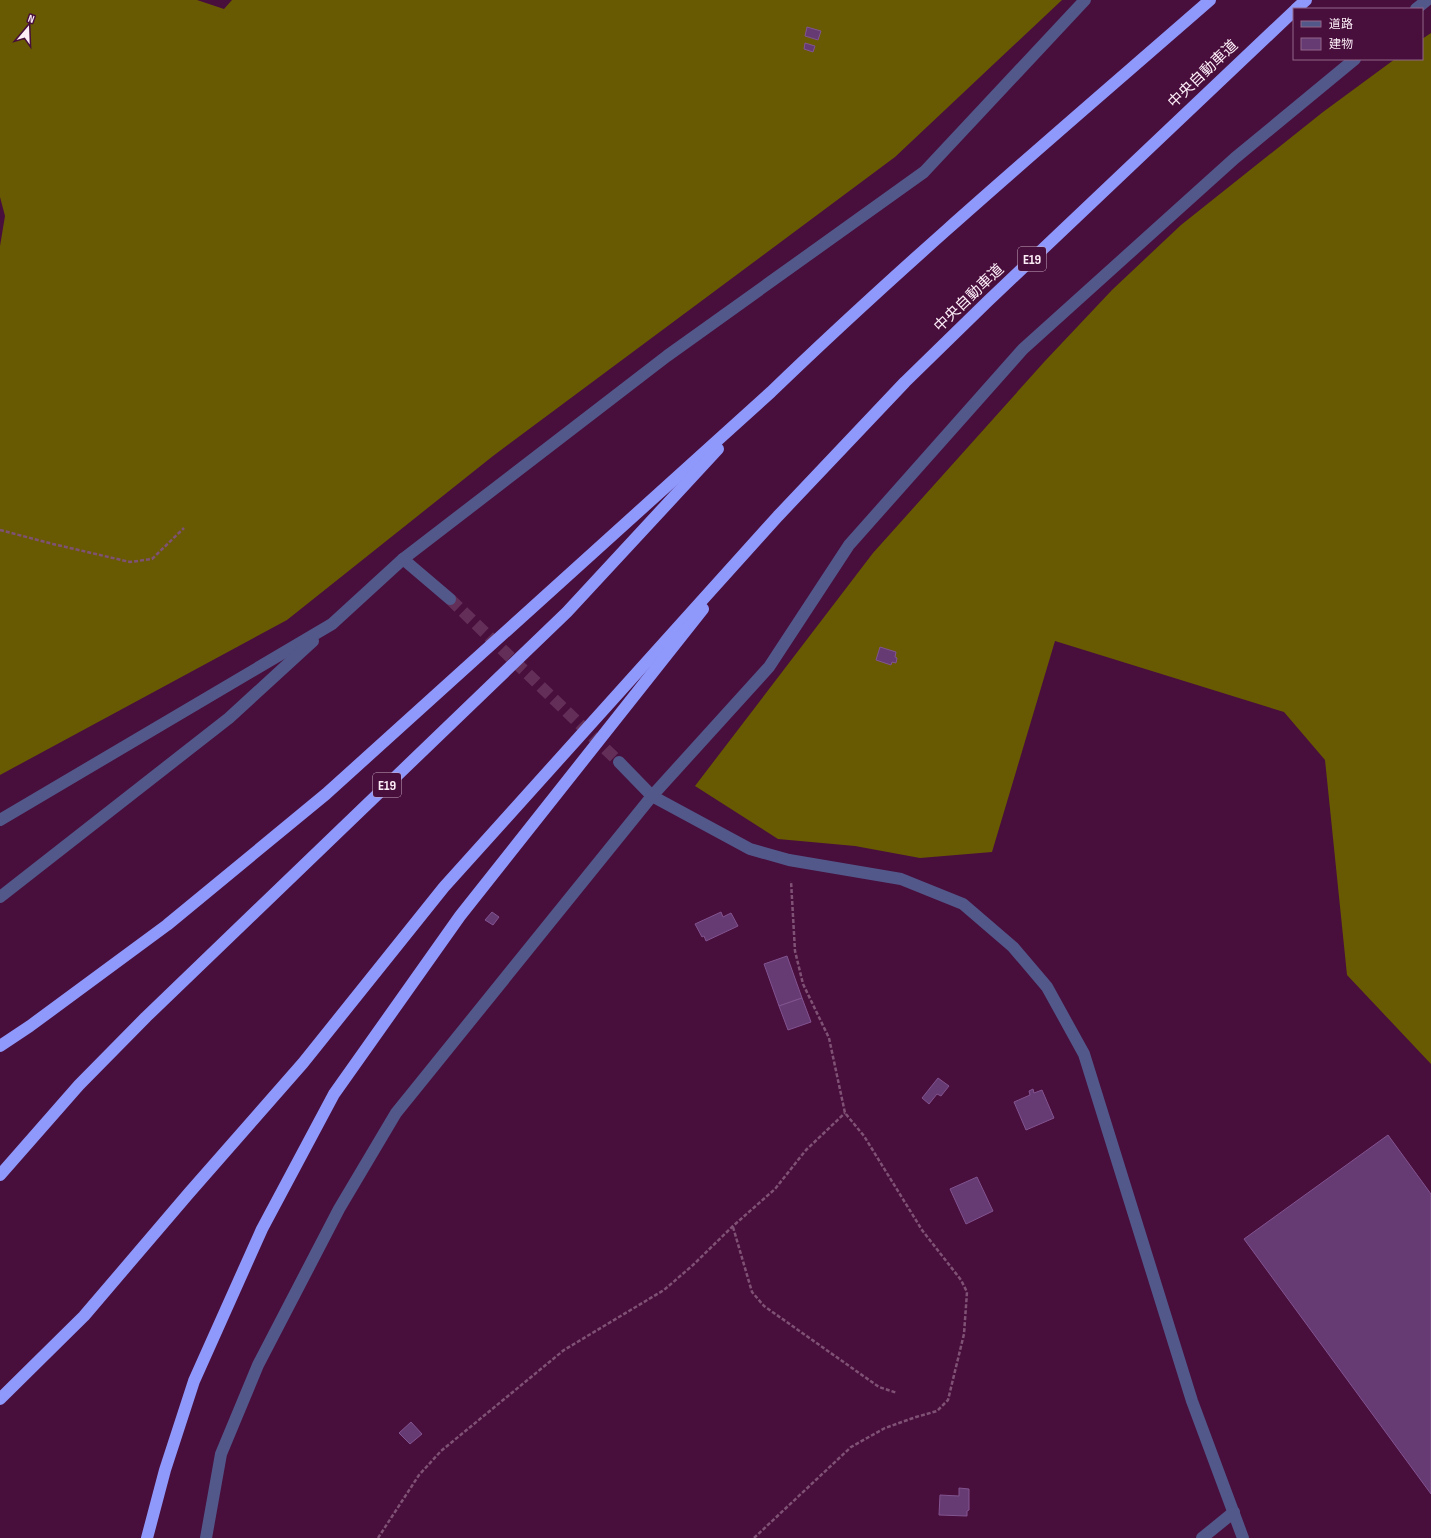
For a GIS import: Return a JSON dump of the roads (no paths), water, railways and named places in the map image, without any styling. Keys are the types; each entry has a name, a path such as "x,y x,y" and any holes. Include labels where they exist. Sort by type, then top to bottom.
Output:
{"highway":[{"name":"E19","path":"0,1046 30,1026 167,925 326,794 771,392 838,328 948,229 1210,0"},
{"name":"中央自動車道","path":"1297,8 1306,0"},
{"name":"中央自動車道","path":"778,516 905,382 988,301 1293,12"},
{"name":"E19","path":"0,1175 79,1085 146,1018 567,612 771,392"},
{"path":"0,1399 84,1316 303,1063 444,887 778,516"},
{"path":"147,1538 165,1470 194,1381 262,1229 334,1094 460,916 778,516"}],"street":[{"path":"0,897 229,718 403,559 667,356 924,172 1085,0"},
{"path":"1417,8 1427,0"},
{"path":"206,1538 221,1454 258,1365 338,1209 392,1120 652,796 769,667 849,545 1023,349 1236,158 1354,60"},
{"path":"403,559 450,599"},
{"path":"0,820 332,624"},
{"path":"619,762 652,796 750,849 789,860 901,879 963,904 1013,947 1047,986 1084,1054 1192,1401 1243,1538"},
{"path":"1202,1538 1234,1512"}],"tunnel":[{"path":"450,599 619,762"}]}
